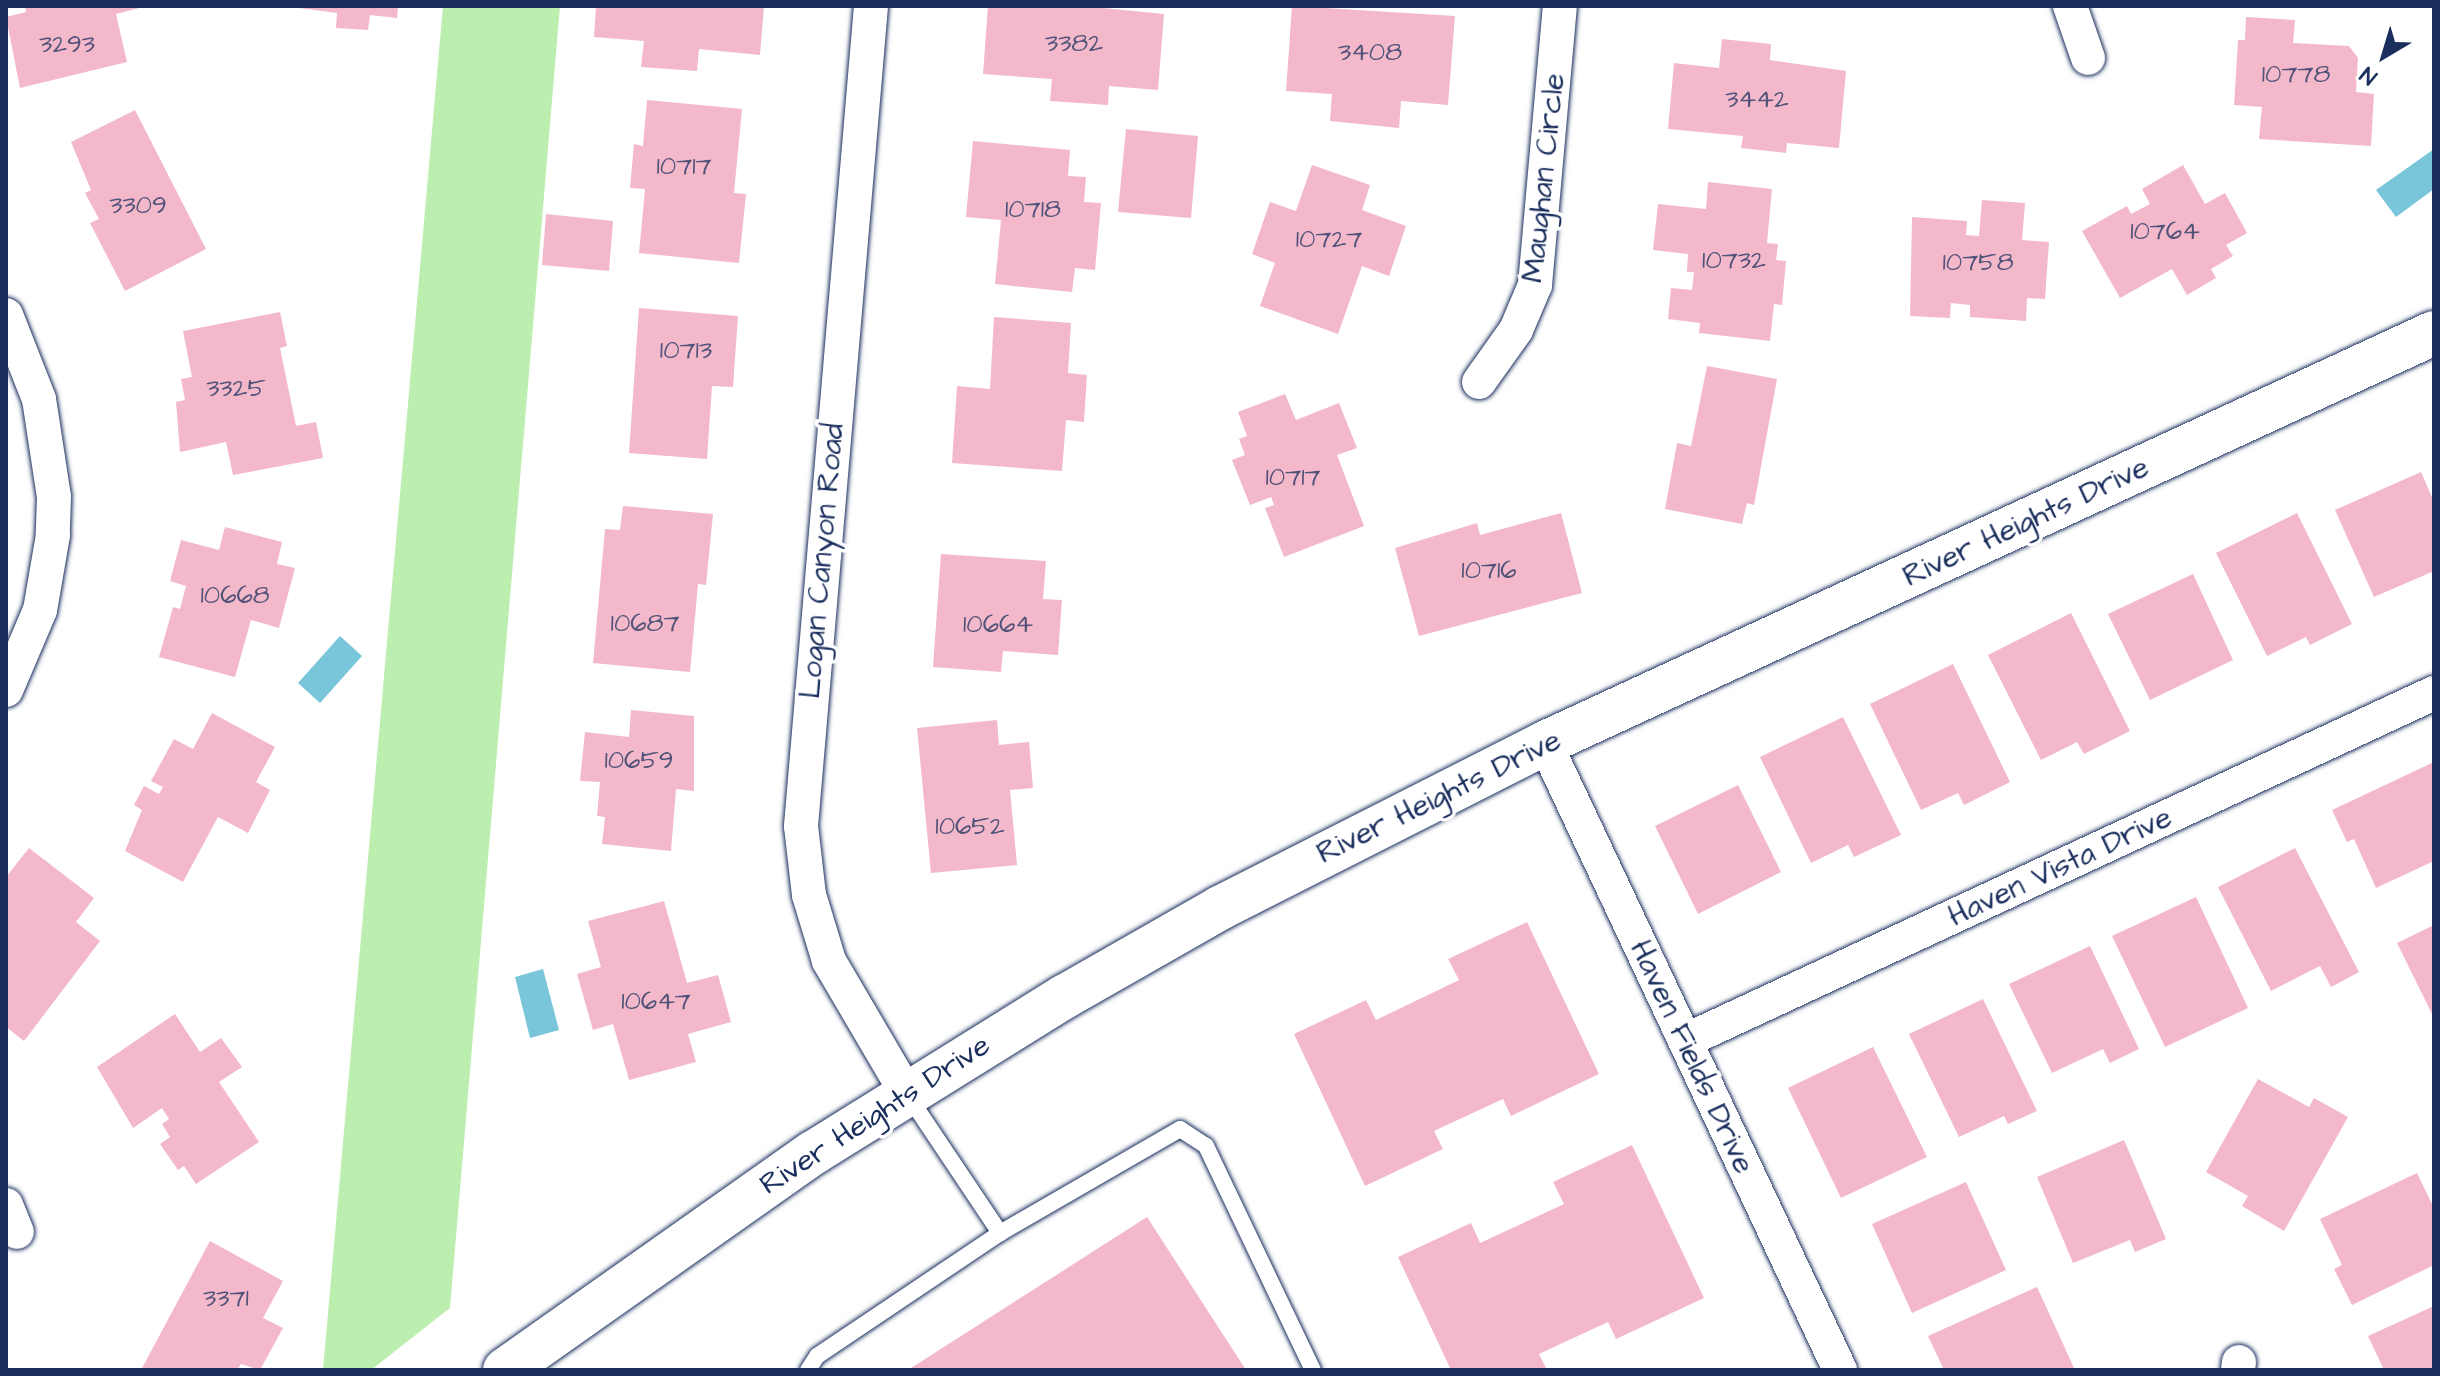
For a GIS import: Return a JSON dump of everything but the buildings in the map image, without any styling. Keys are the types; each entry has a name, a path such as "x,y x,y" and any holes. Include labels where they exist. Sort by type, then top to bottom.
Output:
{"street":[{"name":"Logan Canyon Road","path":"871,6 801,826 809,895 829,961 906,1092"},
{"name":"Maughan Circle","path":"1479,382 1516,330 1535,285 1560,6"},
{"path":"2070,6 2088,58"},
{"path":"6,315 39,399 54,497 53,535 40,610 6,690"},
{"name":"River Heights Drive","path":"527,1363 906,1092 1220,908 1545,743 2434,333"},
{"name":"Haven Vista Drive","path":"1685,1041 2434,693"},
{"name":"Haven Fields Drive","path":"1545,743 1840,1370"}],"lane":[{"path":"906,1092 1000,1233"},
{"path":"808,1370 817,1356 1000,1233 1180,1129 1206,1146 1313,1370"}],"green space":[{"path":"443,6 560,6 450,1308 371,1370 323,1370"}],"water":[{"path":"2434,149 2434,189 2396,217 2376,190"},
{"path":"340,636 362,656 320,703 298,683"},
{"path":"543,969 559,1030 530,1038 515,977"}]}
